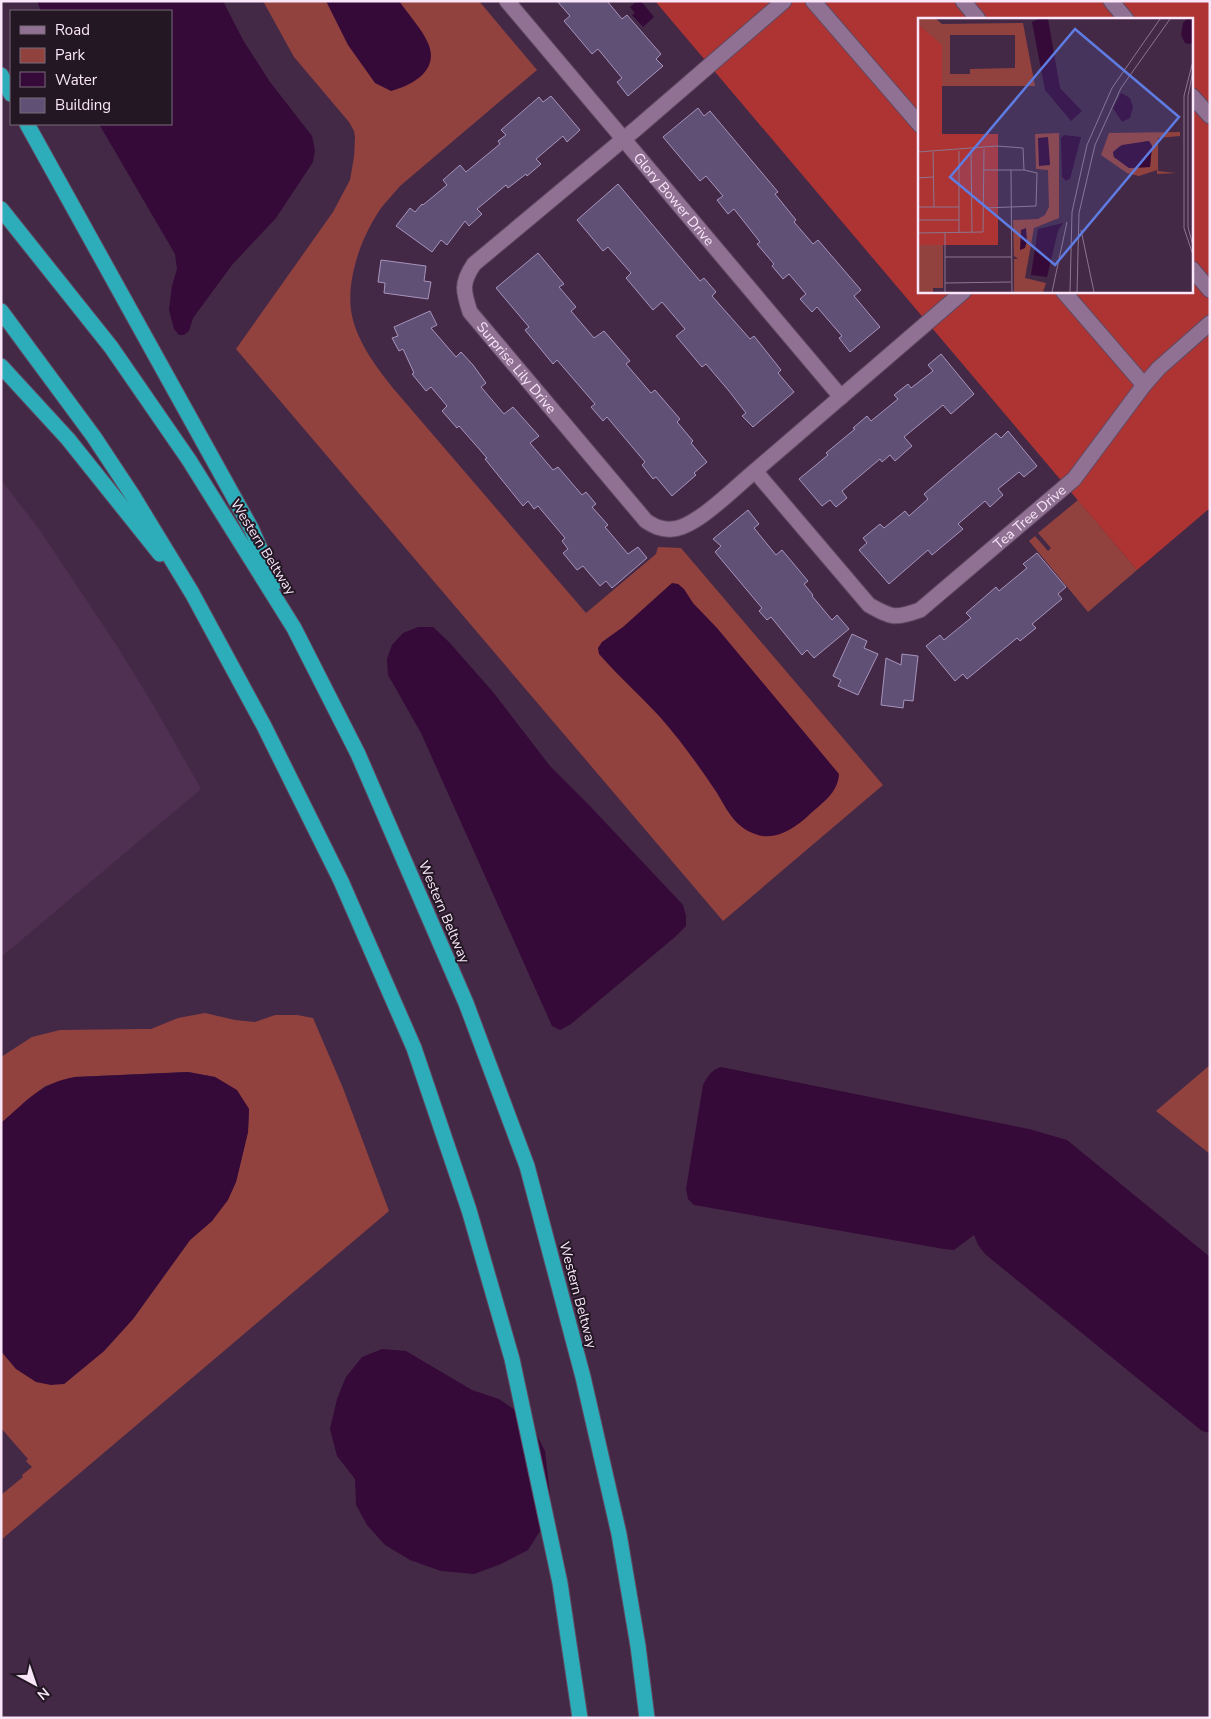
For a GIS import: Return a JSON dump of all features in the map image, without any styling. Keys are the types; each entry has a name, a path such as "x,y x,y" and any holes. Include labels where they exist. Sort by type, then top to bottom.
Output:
{"highway":[{"path":"1,75 10,92"},
{"path":"28,125 251,528 294,628"},
{"name":"Western Beltway","path":"1,208 116,355 188,460 294,628 358,754 466,1004 527,1166 583,1377 619,1534 638,1646 647,1718"},
{"path":"1,311 94,437 133,496 192,593 264,726 341,881 414,1048 469,1210 512,1359 560,1583 580,1718"},
{"path":"1,366 68,439 135,525 192,593"}],"street":[{"name":"Glory Bower Drive","path":"507,1 841,397"},
{"name":"Surprise Lily Drive","path":"784,1 624,139 474,264 466,277 464,293 470,312 646,521 659,528 673,529 695,521 963,292"},
{"path":"813,1 918,123"},
{"path":"963,1 977,18"},
{"path":"1112,1 1125,18"},
{"path":"1194,98 1210,116"},
{"path":"1194,271 1210,290"},
{"path":"1064,292 1144,385"},
{"name":"Tea Tree Drive","path":"755,470 870,605 889,616 906,615 920,610 1074,479 1158,368 1210,323"}],"shaded area":[{"path":"655,1 1210,1 1210,508 1137,570"},
{"path":"1,480 39,529 115,643 201,789 1,957"}],"green space":[{"path":"263,1 479,1 537,70 400,186 381,208 370,226 356,261 350,298 353,321 361,341 392,387 586,613 656,554 658,547 681,548 883,785 723,921 236,349 333,212 350,180 354,157 355,137 349,122 294,57"},
{"path":"1078,500 1137,570 1088,612 1029,541 1035,536 1048,551 1051,548 1038,533"},
{"path":"205,1013 235,1020 255,1022 275,1015 297,1015 313,1018 343,1088 389,1211 1,1540 1,1495 32,1467 26,1461 28,1459 1,1428 1,1351 16,1369 64,1384 104,1351 133,1319 190,1240 212,1221 236,1182 248,1132 249,1109 236,1090 215,1077 188,1072 75,1077 45,1086 1,1123 1,1057 32,1037 60,1030 151,1029 178,1018"},
{"path":"1210,1065 1210,1154 1156,1111"}],"water":[{"path":"37,1 223,1 243,40 270,82 312,136 315,150 313,162 276,218 232,265 193,318 189,331 184,335 179,335 174,329 169,310 172,286 177,269 175,254 100,125 172,125 172,10 41,10"},
{"path":"326,1 399,1 419,27 428,43 431,53 430,61 422,75 408,85 391,91 375,83 348,45"},
{"path":"637,1 641,1 654,17 643,27 632,15 635,13 630,7"},
{"path":"672,583 678,584 684,589 693,603 717,628 839,774 836,787 828,797 791,829 777,835 762,836 742,827 728,812 717,793 675,735 599,654 598,648 602,642 623,627"},
{"path":"418,627 433,627 449,642 493,692 550,766 683,905 686,926 571,1024 560,1030 552,1026 421,733 388,675 387,659 392,645 403,633"},
{"path":"721,1067 1029,1129 1067,1140 1210,1257 1210,1433 1202,1431 985,1254 978,1245 974,1235 954,1250 944,1249 694,1205 688,1199 686,1189 703,1085 712,1072"},
{"path":"188,1072 215,1077 237,1090 249,1109 248,1132 236,1182 228,1200 212,1221 190,1240 133,1319 104,1351 64,1384 51,1385 36,1382 16,1369 1,1351 1,1123 43,1088 63,1080 75,1077"},
{"path":"382,1349 406,1351 472,1390 499,1399 528,1419 545,1451 550,1495 544,1525 528,1550 501,1564 474,1574 441,1571 410,1560 385,1545 367,1525 356,1505 355,1479 337,1456 330,1429 337,1399 346,1377 362,1357"}],"building":[{"path":"557,1 607,1 622,19 627,15 661,54 656,59 663,66 628,96 617,82 622,78 598,49 592,54 564,21 570,16"},
{"path":"551,96 580,130 567,142 563,136 536,159 541,164 527,176 526,174 508,188 506,185 477,209 482,214 469,226 465,221 447,245 441,240 432,252 396,226 410,208 415,212 422,204 447,185 443,180 460,165 466,172 500,144 498,141 506,135 501,130 539,97 543,102"},
{"path":"698,108 704,116 710,111 778,192 775,194 796,220 794,222 813,244 818,240 861,290 854,296 880,327 850,352 839,338 842,336 817,307 812,312 800,299 806,294 789,274 783,279 772,266 774,264 757,244 760,242 734,209 728,214 717,200 723,196 706,176 700,181 663,137"},
{"path":"618,184 700,281 704,278 716,292 712,296 750,339 754,336 781,370 778,373 794,392 753,427 742,416 746,413 729,391 706,364 702,367 676,336 685,329 662,302 653,310 626,278 631,273 608,247 603,251 577,220"},
{"path":"538,253 564,284 559,287 576,307 571,311 594,338 604,331 630,361 626,364 651,393 655,390 680,419 677,422 707,462 694,473 696,475 672,496 656,477 653,479 642,465 645,462 607,417 603,421 591,407 595,404 557,360 553,364 525,330 529,327 496,288"},
{"path":"381,260 426,266 424,281 431,282 428,299 384,293 385,283 378,282"},
{"path":"430,311 437,325 431,328 456,357 461,352 473,365 486,383 481,387 504,414 513,407 539,436 530,443 553,470 558,467 582,495 586,492 596,504 592,507 608,525 605,527 628,554 638,547 647,558 612,588 606,581 600,586 583,566 577,570 563,553 568,549 562,541 565,538 538,506 534,509 528,501 523,506 485,459 487,458 459,426 457,428 442,411 447,406 431,387 426,391 412,374 414,373 403,349 399,351 392,338 398,336 394,327"},
{"path":"941,354 974,394 951,414 943,405 904,437 912,446 895,461 890,455 882,462 880,459 842,491 847,498 836,507 830,500 822,506 799,479 828,455 826,453 855,429 853,428 867,416 871,421 898,399 894,395 908,384 911,388 933,371 928,365"},
{"path":"1008,431 1037,466 1024,477 1019,472 998,489 1003,495 990,507 985,501 958,524 963,529 932,555 928,550 889,584 859,550 867,543 863,538 880,524 884,528 905,511 909,516 928,499 924,494 996,433 1001,438"},
{"path":"748,510 759,524 754,528 776,555 782,550 808,581 804,584 832,620 837,615 849,629 814,658 807,650 802,655 771,617 767,620 759,611 762,608 715,552 721,546 713,539"},
{"path":"1037,553 1066,587 1058,594 1062,599 1032,624 1036,628 1020,641 1017,638 967,679 963,674 955,681 926,646 940,635 944,640 971,618 966,613 996,587 999,591 1027,568 1023,564"},
{"path":"852,634 867,641 864,648 878,654 858,695 838,686 841,680 833,676"},
{"path":"902,654 918,656 913,701 904,700 903,708 881,705 886,658 901,665"}]}
